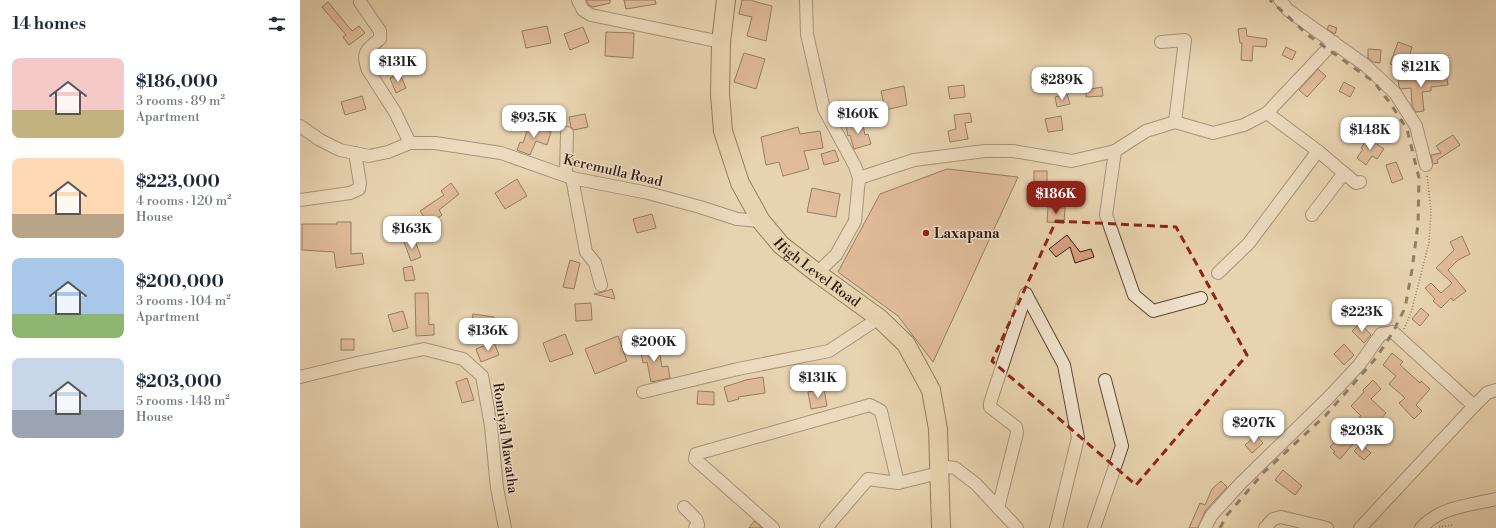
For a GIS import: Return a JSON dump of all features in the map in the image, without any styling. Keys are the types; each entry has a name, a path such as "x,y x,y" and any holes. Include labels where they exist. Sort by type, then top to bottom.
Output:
{"highway":[{"name":"High Level Road","path":"726,0 721,42 720,94 723,131 740,183 761,221 781,244 817,273 879,318 906,344 931,390 938,429 941,528"}],"street":[{"path":"578,0 583,10 591,15 721,42"},
{"path":"806,0 807,34 824,109 855,166 859,178 855,221 836,255 817,273"},
{"path":"1280,0 1288,10 1365,65 1395,93 1416,126 1426,165"},
{"path":"360,2 380,31 380,39 370,46 364,54 365,62 368,70 395,112 410,143"},
{"path":"1161,42 1186,40 1175,122"},
{"path":"859,178 914,160 985,151 1013,150 1072,161 1115,151 1146,131 1175,122 1213,133 1244,125 1267,112 1334,42"},
{"path":"1267,112 1344,173 1356,182 1360,182"},
{"name":"Keremulla Road","path":"300,126 320,140 340,150 369,156 388,152 410,143 443,144 501,153 569,176 648,193 737,219 761,221"},
{"path":"567,133 569,176 586,252 594,263 601,285"},
{"path":"1115,151 1106,215 1134,295 1153,311 1201,298"},
{"path":"1218,273 1249,242 1318,151"},
{"path":"300,200 350,193 359,189 360,183 355,153"},
{"path":"1312,215 1344,173"},
{"path":"998,508 1017,433 1016,427 990,407 990,403 1026,294 1064,365 1078,438 1056,528"},
{"path":"643,392 738,369 829,351 879,318"},
{"path":"1205,528 1212,516 1240,484 1329,397 1359,365 1381,334 1393,332 1401,338 1474,406"},
{"name":"Romiyal Mawatha","path":"300,378 357,363 424,349 463,359 482,376 491,426 497,488 505,528"},
{"path":"1094,528 1122,446 1105,380"},
{"path":"1360,528 1474,406 1487,393 1496,390"},
{"path":"773,528 694,459 696,454 870,404 881,411 898,483"},
{"path":"826,528 868,479 898,483 939,469 955,468 976,484 1017,528"},
{"path":"1421,528 1427,521 1446,510 1496,499"},
{"path":"684,506 696,519 698,525 695,528"},
{"path":"1265,528 1273,519 1281,517 1327,528"}],"path":[{"path":"1401,338 1411,313 1429,243 1431,211 1426,165"},
{"path":"1437,528 1452,525"}],"highlighted area":[{"path":"1056,221 1176,227 1247,355 1136,485 992,361"}],"building":[{"path":"586,0 610,0 610,3 593,7 589,5"},
{"path":"624,0 655,0 656,4 626,9"},
{"path":"742,0 753,0 772,6 766,41 747,36 752,17 739,14"},
{"path":"328,2 352,31 359,26 365,33 349,45 343,37 346,35 322,7"},
{"path":"1329,25 1337,28 1335,34 1327,29"},
{"path":"547,26 551,43 526,48 522,31"},
{"path":"583,27 589,42 570,50 564,34"},
{"path":"1246,28 1247,36 1267,39 1266,47 1253,46 1252,61 1241,60 1242,43 1240,43 1238,29"},
{"path":"606,32 634,33 633,58 605,56"},
{"path":"1398,42 1412,47 1405,70 1390,64"},
{"path":"1286,47 1296,52 1292,60 1282,55"},
{"path":"1368,49 1381,50 1380,63 1373,62 1368,58"},
{"path":"744,53 765,59 756,89 734,82"},
{"path":"1055,68 1064,71 1060,84 1051,81"},
{"path":"1318,69 1326,76 1307,97 1299,90"},
{"path":"400,74 406,88 396,93 390,78"},
{"path":"1446,74 1448,85 1431,87 1431,91 1422,92 1424,111 1416,112 1412,106 1411,88 1401,89 1399,87 1398,79 1429,75 1429,77"},
{"path":"1344,82 1355,88 1350,97 1339,91"},
{"path":"964,85 965,97 950,99 948,87"},
{"path":"904,86 907,105 885,110 881,91"},
{"path":"1102,87 1103,96 1086,97 1086,90"},
{"path":"1067,94 1070,104 1057,107 1055,97"},
{"path":"362,96 366,109 345,115 341,102"},
{"path":"970,113 972,122 965,123 968,139 950,142 948,131 956,129 954,115"},
{"path":"585,114 588,127 574,130 571,127 569,117"},
{"path":"1061,116 1063,130 1048,132 1045,119"},
{"path":"862,121 865,135 868,134 871,144 854,149 850,135 848,136 846,125"},
{"path":"529,125 551,132 547,145 536,141 530,155 517,150 520,142 523,143"},
{"path":"798,127 800,134 820,131 823,148 804,151 809,169 783,176 779,162 766,165 761,137"},
{"path":"1453,135 1460,145 1437,160 1438,163 1433,164 1431,155 1441,153 1436,146"},
{"path":"1368,138 1384,149 1377,159 1372,156 1366,165 1357,158 1363,149 1361,148"},
{"path":"835,150 839,161 824,165 821,154"},
{"path":"1396,162 1403,179 1392,183 1386,165"},
{"name":"Laxapana","path":"947,169 1018,177 933,362 898,316 838,272 880,194"},
{"path":"1034,171 1047,171 1047,193 1034,193"},
{"path":"517,179 527,196 505,209 495,193"},
{"path":"451,183 459,194 439,210 442,215 429,224 420,211 444,195 441,191"},
{"path":"812,188 840,194 836,217 807,212"},
{"path":"1048,207 1065,208 1064,223 1047,222"},
{"path":"652,214 656,228 637,233 633,219"},
{"path":"337,222 351,222 351,254 362,253 364,264 336,268 334,252 302,250 302,224 337,224"},
{"path":"1067,235 1080,252 1091,249 1094,257 1075,263 1070,247 1056,257 1049,249"},
{"path":"1462,236 1470,254 1458,260 1448,270 1466,291 1453,301 1451,298 1441,308 1433,301 1435,299 1425,288 1431,283 1441,293 1452,283 1436,268 1454,250 1450,242"},
{"path":"414,238 421,257 411,261 404,242"},
{"path":"570,260 580,263 574,289 563,287"},
{"path":"412,266 415,280 405,281 403,268"},
{"path":"612,289 615,299 594,294 603,292"},
{"path":"415,293 428,293 429,325 434,324 434,335 416,336"},
{"path":"591,303 592,320 576,321 575,304"},
{"path":"1421,308 1429,315 1420,326 1412,319"},
{"path":"403,311 408,328 393,332 388,315"},
{"path":"473,314 494,317 492,330 471,326"},
{"path":"1360,323 1371,335 1364,343 1352,331"},
{"path":"565,334 573,354 550,362 543,343"},
{"path":"618,336 627,361 595,374 585,349"},
{"path":"341,339 354,339 354,350 341,350"},
{"path":"494,342 499,355 481,362 476,349"},
{"path":"658,343 662,367 668,366 670,378 651,382 647,362 643,363 640,346"},
{"path":"1344,344 1354,355 1344,365 1334,354"},
{"path":"1392,353 1403,362 1400,365 1420,383 1421,381 1430,389 1416,405 1422,411 1414,419 1399,403 1405,398 1389,384 1396,376 1383,365"},
{"path":"763,377 765,393 738,397 739,399 728,402 724,387 746,380"},
{"path":"467,378 474,400 462,403 456,382"},
{"path":"1373,380 1381,389 1371,399 1386,413 1372,429 1359,417 1361,416 1351,406"},
{"path":"824,389 827,406 811,409 808,392"},
{"path":"698,391 714,392 714,405 697,404"},
{"path":"1275,415 1282,422 1273,431 1266,423"},
{"path":"1342,434 1353,444 1340,459 1333,453 1335,452 1330,447"},
{"path":"1256,435 1263,443 1252,453 1245,445"},
{"path":"1361,444 1371,453 1364,460 1354,451"},
{"path":"1283,470 1302,486 1295,495 1275,480"},
{"path":"1221,481 1227,487 1205,511 1198,528 1189,528 1200,503 1205,505 1212,489"},
{"path":"754,521 762,528 749,528"}],"railway":[{"path":"1220,528 1227,515 1264,472 1326,415 1376,358 1393,332 1405,308 1418,224 1419,178 1407,129 1390,103 1374,82 1308,35 1270,0"}],"place":[{"name":"Laxapana","path":"926,233"}]}
